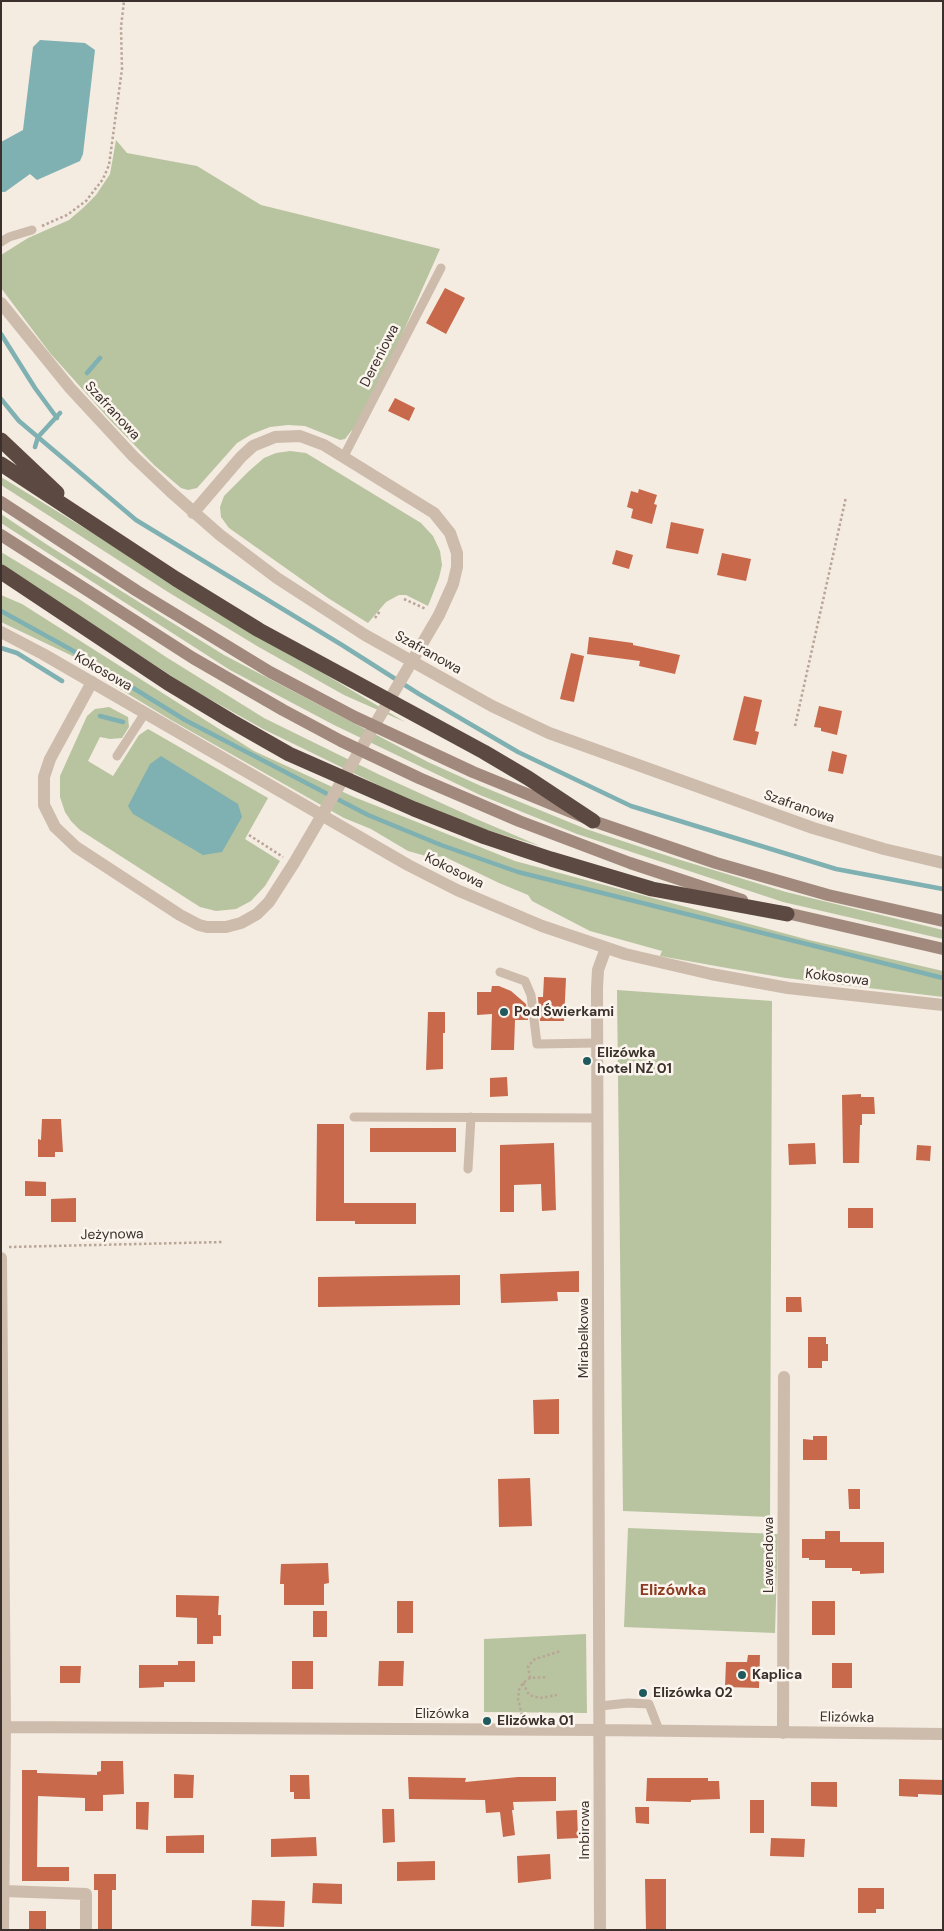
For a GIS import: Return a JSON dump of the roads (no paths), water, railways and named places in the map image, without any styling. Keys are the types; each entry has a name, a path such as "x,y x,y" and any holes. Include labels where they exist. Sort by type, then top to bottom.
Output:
{"highway":[{"path":"1,440 87,522"},
{"path":"1,464 87,522 259,630 484,752 528,778 593,821"},
{"path":"1,572 168,683 256,735 289,754 414,810 532,853 652,889 787,914"},
{"path":"1,584 48,603"}],"main road":[{"path":"1,502 173,614 293,685 355,717 455,764 521,793 593,821 707,860 837,897 943,921"},
{"path":"1,535 186,653 283,710 341,741 452,792 572,842 637,866 787,914 943,949"}],"street":[{"name":"Szafranowa","path":"1,303 54,370 98,420 151,474 193,512 252,560 321,608 397,653 518,719 575,743 813,828 884,849 943,863"},
{"path":"92,682 50,759 44,777 43,797 48,816 55,827 67,840 180,915 207,927 226,927 241,923 257,914 269,902 290,861 434,613 453,584 457,567 456,553 450,532 434,513 344,456 307,437 290,435 267,439 253,446 193,512"},
{"name":"Kokosowa","path":"1,632 92,682 358,837 432,878 494,907 606,948 678,967 748,981 808,990 943,1006"},
{"name":"Mirabelkowa","path":"600,1730 597,978 606,948"},
{"path":"1,1258 4,1930"},
{"name":"Lawendowa","path":"783,1732 784,1377"},
{"name":"Elizówka","path":"3,1728 523,1729 943,1734"},
{"name":"Imbirowa","path":"600,1730 600,1930"},
{"path":"4,1891 86,1894 86,1930"}],"lane":[{"path":"1,242 9,237 32,230"},
{"name":"Dereniowa","path":"344,456 441,268"},
{"path":"117,756 145,713"},
{"path":"500,972 525,981 531,995 537,1044 597,1043"},
{"path":"354,1117 597,1118"},
{"path":"468,1169 471,1117"},
{"path":"600,1706 628,1703 649,1704 659,1730"}],"water":[{"path":"40,40 85,43 95,50 83,154 80,161 37,180 30,174 5,192 1,192 1,142 23,130 33,47"},
{"path":"161,756 238,804 242,817 222,852 203,855 133,814 128,806 150,764"}],"waterway":[{"path":"1,334 35,388 57,418"},
{"path":"87,373 100,358"},
{"path":"1,399 19,421 136,520 419,694 518,752 631,806 836,869 943,889"},
{"path":"35,447 38,437 60,413"},
{"path":"1,611 70,649 185,720 368,815 441,845 518,872 943,978"},
{"path":"1,648 17,653 62,681"},
{"path":"100,716 123,722"}],"place":[{"name":"Pod Świerkami","path":"504,1012"},
{"name":"Elizówka hotel NŻ 01","path":"587,1061"},
{"name":"Kaplica","path":"742,1675"},
{"name":"Elizówka 02","path":"643,1693"},
{"name":"Elizówka 01","path":"487,1721"}],"district":[{"name":"Elizówka","path":"673,1591"}]}
